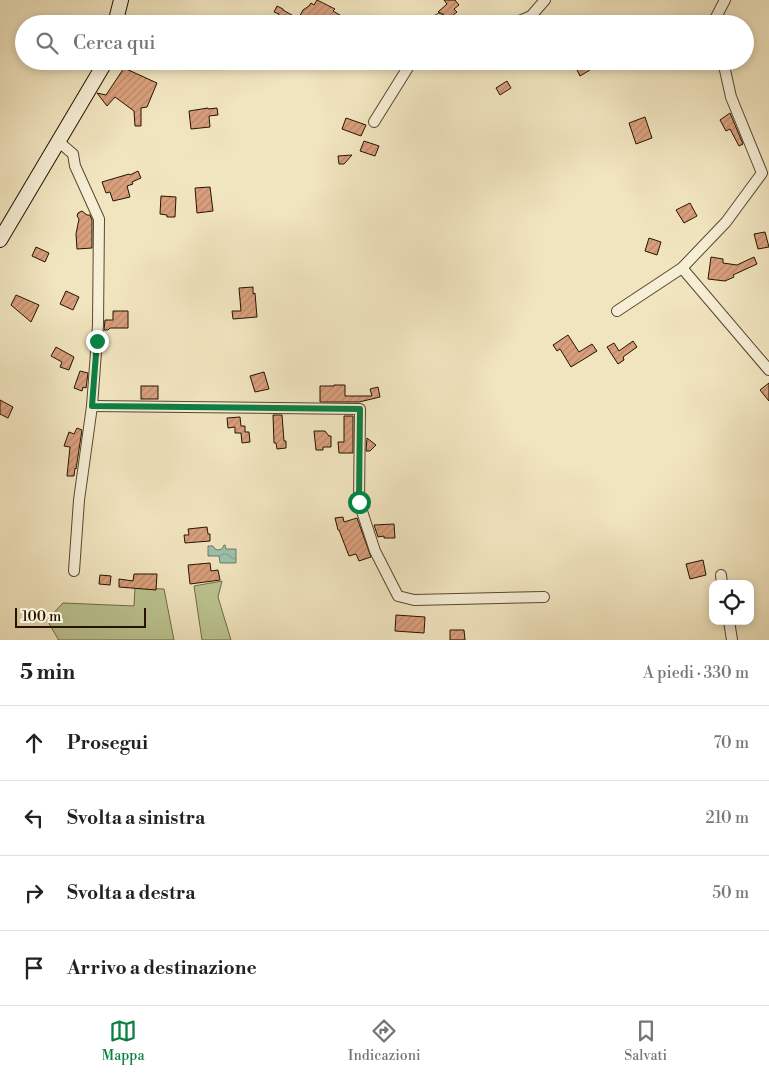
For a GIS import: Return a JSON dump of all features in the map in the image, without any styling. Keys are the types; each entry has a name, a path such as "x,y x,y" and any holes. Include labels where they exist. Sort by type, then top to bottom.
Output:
{"main road":[{"path":"117,15 121,0"},
{"path":"0,240 101,70"}],"street":[{"path":"532,15 545,0"},
{"path":"717,15 725,0"},
{"path":"374,122 406,70"},
{"path":"617,311 682,268 726,222 762,173 731,97 725,70"},
{"path":"59,142 72,154 75,166 99,219 98,325 92,406 79,500 74,571"},
{"path":"682,268 767,366"},
{"path":"92,406 360,409 359,502 375,551 398,596 414,600 544,597"},
{"path":"730,625 732,640"}],"shaded area":[{"path":"222,581 218,597 231,640 202,640 194,586"},
{"path":"135,588 164,589 174,640 58,640 47,620 63,603 134,606"}],"water":[{"path":"224,545 226,549 236,549 236,563 220,563 219,556 208,556 208,546 213,546 218,550 222,549"}],"building":[{"path":"317,0 335,9 333,11 340,15 300,15 311,3 314,5"},
{"path":"444,0 455,0 459,5 454,9 457,12 453,15 444,15 438,12 447,4"},
{"path":"277,6 292,15 279,15 274,12"},
{"path":"123,70 128,70 157,83 147,107 141,108 141,126 135,126 134,111 115,97 107,106 97,93 106,95"},
{"path":"577,70 590,70 580,76"},
{"path":"507,81 511,88 500,95 496,88"},
{"path":"217,108 218,115 209,116 210,127 191,129 189,111"},
{"path":"730,113 743,144 739,146 730,129 726,131 720,120"},
{"path":"645,117 652,138 636,144 629,123"},
{"path":"346,118 366,125 361,136 342,129"},
{"path":"364,141 379,146 375,156 360,151"},
{"path":"352,155 344,164 339,164 338,156"},
{"path":"138,171 141,178 127,186 130,197 113,201 110,192 106,193 102,182"},
{"path":"210,187 213,211 197,213 195,188"},
{"path":"161,196 176,197 175,217 167,217 167,215 160,214"},
{"path":"690,203 697,216 684,223 676,210"},
{"path":"82,211 90,215 92,220 92,248 77,249 76,234 79,219 77,216"},
{"path":"765,232 769,247 758,249 754,234"},
{"path":"649,238 661,242 657,255 645,251"},
{"path":"36,247 49,253 45,262 32,256"},
{"path":"711,257 723,259 723,263 737,265 754,257 757,264 733,275 734,277 725,281 708,279"},
{"path":"253,287 257,317 233,319 232,311 241,311 239,288"},
{"path":"66,291 79,297 73,310 60,304"},
{"path":"16,295 39,305 31,322 11,305"},
{"path":"113,311 128,311 128,328 104,330 105,320 113,320"},
{"path":"568,335 579,352 592,344 597,351 571,367 560,349 557,351 553,345"},
{"path":"633,341 637,347 623,357 624,360 618,364 607,347 614,343 619,351"},
{"path":"56,347 74,357 69,370 60,367 62,362 51,356"},
{"path":"80,371 88,373 86,388 83,387 82,391 74,388"},
{"path":"264,372 269,389 255,392 250,376"},
{"path":"769,383 769,401 760,390"},
{"path":"345,385 345,396 372,396 370,389 378,387 380,397 359,402 320,402 320,386"},
{"path":"141,386 158,386 158,399 141,399"},
{"path":"0,400 13,407 8,418 0,414"},
{"path":"273,415 282,415 286,448 277,449 276,443 274,443"},
{"path":"344,416 353,416 353,453 339,453 338,442 344,442"},
{"path":"240,417 241,426 245,426 245,432 249,432 250,442 242,443 241,433 235,433 235,427 228,428 227,418"},
{"path":"77,428 82,430 76,469 74,476 67,476 70,447 64,446 69,432 74,434"},
{"path":"314,431 325,431 331,436 331,447 323,447 323,450 316,450"},
{"path":"367,438 376,445 370,451 366,451"},
{"path":"343,517 344,522 357,518 371,557 359,561 356,554 349,556 335,518"},
{"path":"394,524 395,538 378,537 374,525"},
{"path":"207,527 210,541 185,543 184,535 189,535 188,529"},
{"path":"703,560 706,575 690,579 686,564"},
{"path":"210,563 211,571 218,570 220,580 190,584 188,565"},
{"path":"134,574 157,574 156,590 119,587 119,579 133,581"},
{"path":"100,575 111,576 110,585 99,584"},
{"path":"396,615 425,617 424,633 395,631"},
{"path":"450,630 464,630 465,640 450,640"}],"route":[{"path":"97,341 92,406 360,409 359,502"}]}
